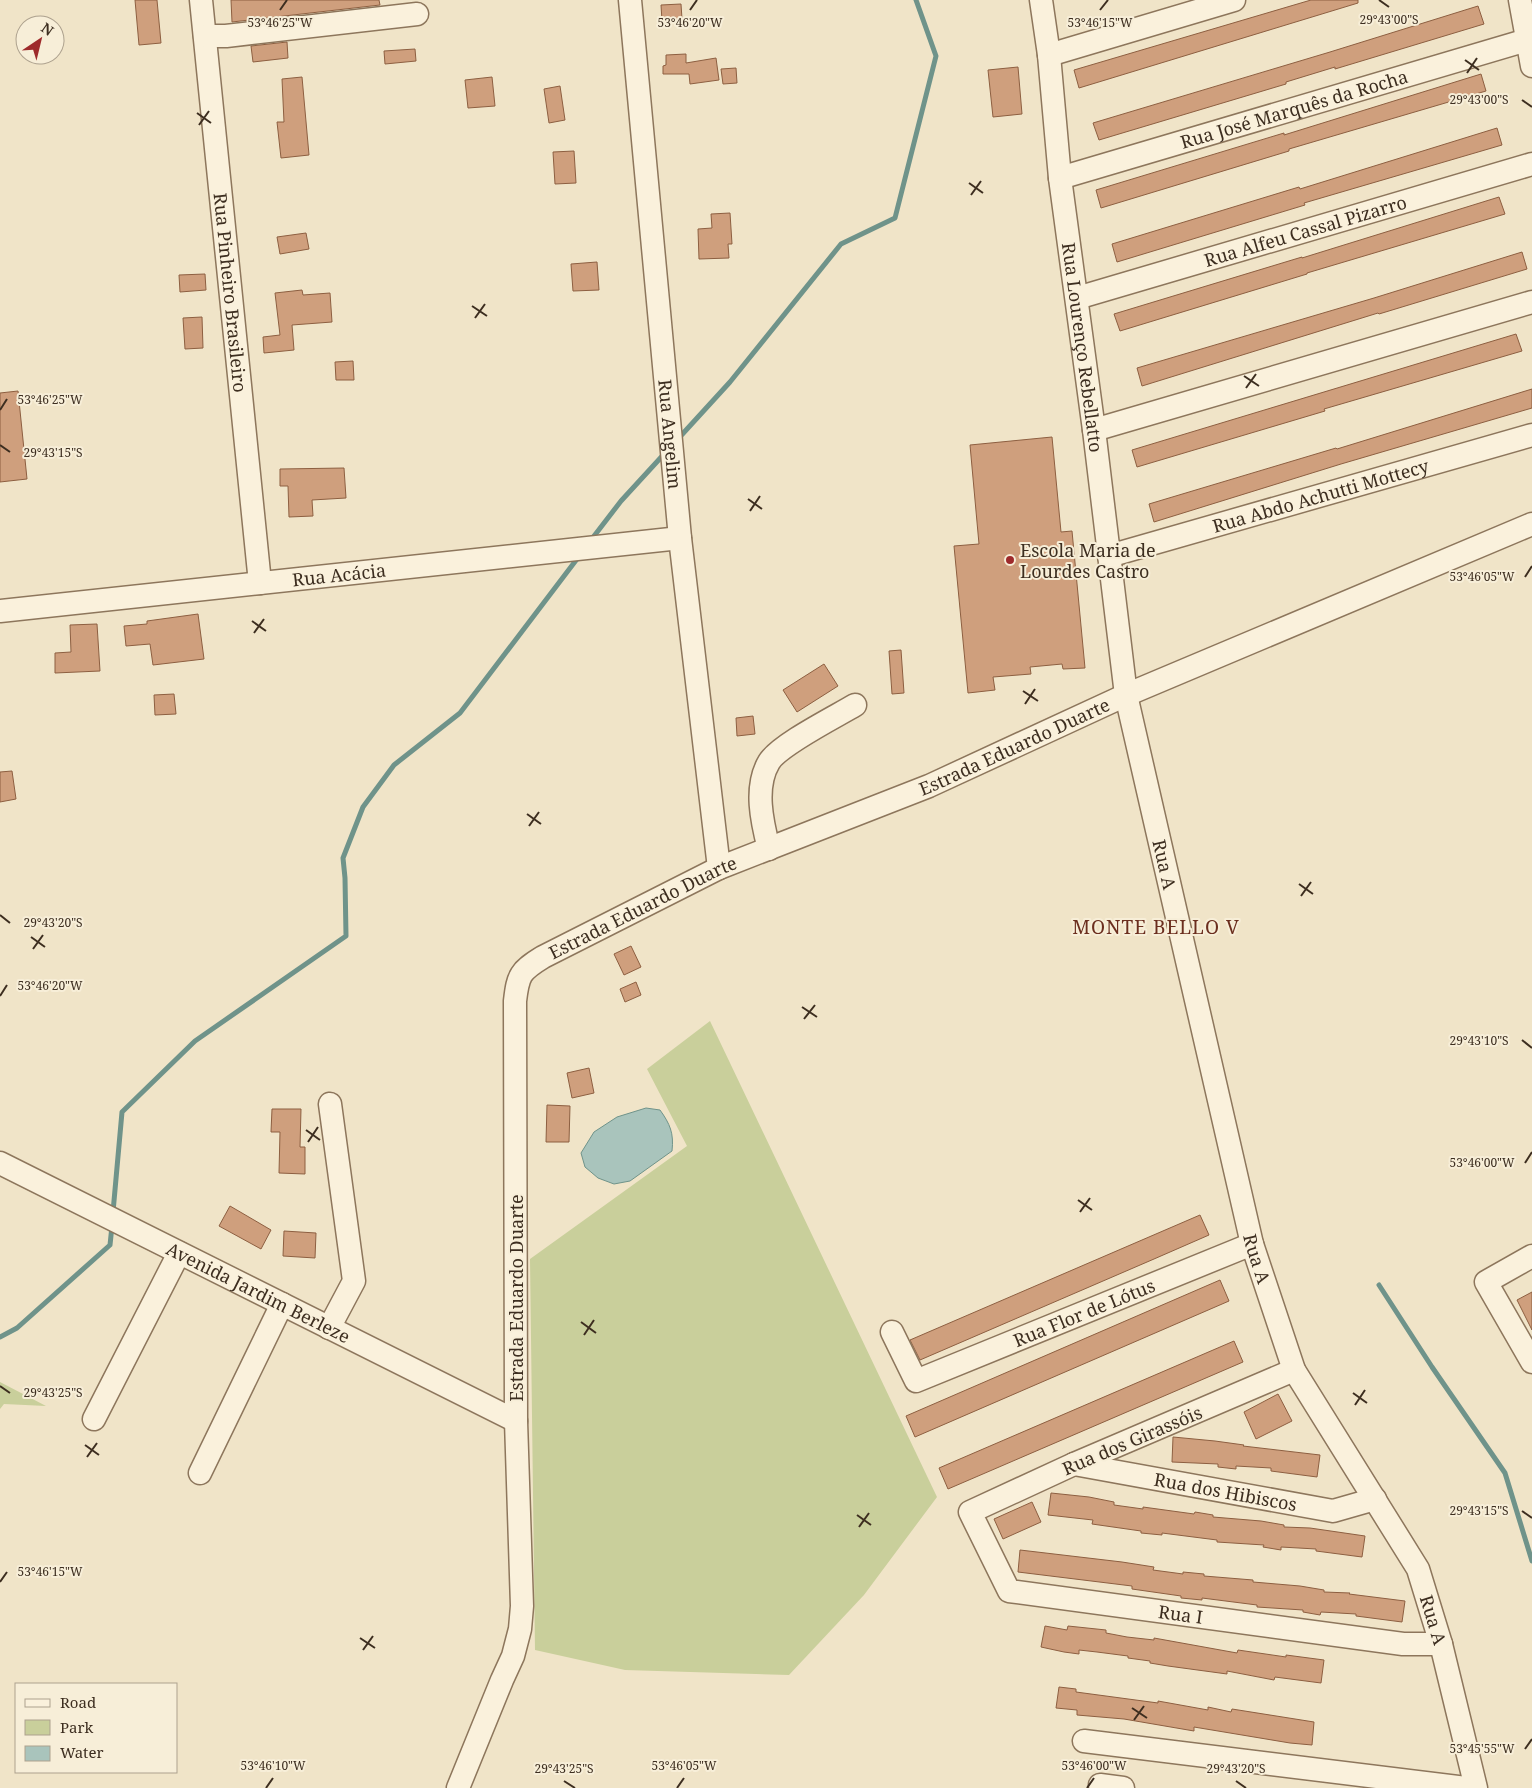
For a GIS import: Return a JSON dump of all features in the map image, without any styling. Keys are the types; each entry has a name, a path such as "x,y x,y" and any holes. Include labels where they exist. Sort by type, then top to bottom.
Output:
{"street":[{"name":"Rua Pinheiro Brasileiro","path":"201,0 260,583"},
{"name":"Rua Angelim","path":"630,0 680,538 719,868"},
{"name":"Rua Lourenço Rebellatto","path":"1041,0 1049,55 1060,178 1094,430 1126,695"},
{"path":"1049,55 1234,0"},
{"path":"1520,0 1532,66"},
{"path":"205,36 235,35 417,14"},
{"name":"Rua José Marquês da Rocha","path":"1060,178 1527,40"},
{"name":"Rua Alfeu Cassal Pizarro","path":"1077,298 1532,164"},
{"path":"1094,430 1532,302"},
{"name":"Rua Abdo Achutti Mottecy","path":"1108,556 1532,435"},
{"name":"Estrada Eduardo Duarte","path":"458,1788 513,1656 520,1629 522,1606 516,1421 515,1002 517,982 525,968 543,957 719,868 929,786 1126,695 1532,524"},
{"name":"Rua Acácia","path":"0,611 680,538"},
{"name":"Rua A","path":"1126,695 1252,1244 1294,1370 1418,1569 1441,1644 1476,1788"},
{"path":"769,848 765,834 760,791 769,761 779,750 855,705"},
{"path":"329,1328 354,1282 330,1104"},
{"name":"Avenida Jardim Berleze","path":"0,1163 516,1421"},
{"name":"Rua Flor de Lótus","path":"892,1332 916,1382 1252,1244"},
{"path":"94,1420 179,1253"},
{"path":"1532,1256 1486,1282 1532,1362"},
{"path":"200,1473 282,1304"},
{"name":"Rua dos Girassóis","path":"970,1512 1074,1464 1294,1370"},
{"name":"Rua dos Hibiscos","path":"1074,1464 1333,1511 1375,1499"},
{"name":"Rua I","path":"970,1512 1009,1591 1404,1644 1441,1644"},
{"path":"1084,1741 1466,1788"},
{"path":"1100,1785 1123,1788"}],"green space":[{"path":"710,1021 937,1497 864,1595 789,1675 625,1670 535,1650 530,1259 687,1146 647,1069"},
{"path":"0,1382 46,1406 4,1404 0,1409"}],"water":[{"path":"646,1108 660,1110 671,1129 672,1151 630,1181 614,1184 598,1178 585,1167 581,1153 594,1132 617,1117"}],"building":[{"path":"135,0 157,0 161,43 139,45"},
{"path":"231,0 379,0 380,5 232,22"},
{"path":"1311,0 1358,0 1358,3 1079,88 1074,70"},
{"path":"681,4 682,19 662,21 661,5"},
{"path":"1478,6 1484,24 1335,69 1335,67 1286,82 1286,84 1099,140 1093,123 1330,52"},
{"path":"287,42 288,58 253,62 251,46"},
{"path":"415,49 416,61 385,64 384,51"},
{"path":"686,54 686,63 716,58 719,80 690,84 689,74 663,74 663,66 666,65 666,55"},
{"path":"1018,67 1022,114 993,117 988,70"},
{"path":"736,68 737,83 723,84 721,69"},
{"path":"1481,74 1486,91 1289,149 1289,151 1101,208 1096,190 1284,133 1284,135"},
{"path":"302,77 309,155 281,158 277,122 284,122 282,79"},
{"path":"492,77 495,106 468,108 465,80"},
{"path":"560,86 565,120 549,123 544,89"},
{"path":"1497,128 1502,145 1304,203 1305,205 1117,262 1112,244 1299,187 1300,189"},
{"path":"574,151 576,183 555,184 553,152"},
{"path":"1499,197 1505,214 1120,331 1114,314 1302,258"},
{"path":"730,213 732,244 728,244 729,258 699,259 698,229 712,228 711,214"},
{"path":"306,233 309,249 280,254 277,237"},
{"path":"1522,252 1527,269 1142,386 1137,368"},
{"path":"597,262 599,290 573,291 571,264"},
{"path":"205,274 206,290 180,292 179,275"},
{"path":"302,290 303,295 330,293 332,322 292,325 294,350 264,353 263,337 280,335 275,293"},
{"path":"202,317 203,348 185,349 183,318"},
{"path":"1516,334 1522,351 1324,409 1325,411 1137,467 1132,450"},
{"path":"353,361 354,380 336,380 335,362"},
{"path":"1532,389 1532,408 1341,464 1154,522 1149,504"},
{"path":"18,391 27,479 0,482 0,393"},
{"path":"1052,437 1061,532 1072,531 1085,668 1063,669 1062,664 1030,667 1031,674 993,677 995,690 968,693 954,546 979,544 970,445"},
{"path":"344,468 346,498 312,500 313,516 289,517 288,486 280,486 280,469"},
{"path":"198,614 204,659 153,665 150,644 126,646 124,626 147,624 147,621"},
{"path":"97,624 100,671 55,673 55,653 71,652 70,625"},
{"path":"901,650 904,693 892,694 889,651"},
{"path":"824,664 838,686 797,712 783,690"},
{"path":"174,694 176,714 155,715 154,695"},
{"path":"753,716 755,734 737,736 736,718"},
{"path":"12,771 16,799 0,802 0,772"},
{"path":"631,946 641,967 624,975 614,954"},
{"path":"636,982 641,995 625,1002 620,989"},
{"path":"589,1068 594,1093 572,1098 567,1073"},
{"path":"547,1105 570,1106 569,1142 546,1142"},
{"path":"272,1109 301,1109 300,1147 305,1147 305,1174 279,1173 280,1132 271,1132"},
{"path":"230,1206 271,1230 261,1249 219,1226"},
{"path":"1200,1215 1209,1235 920,1360 910,1340"},
{"path":"284,1231 316,1233 315,1258 283,1256"},
{"path":"1220,1280 1229,1301 915,1437 906,1416"},
{"path":"1532,1292 1532,1330 1517,1300"},
{"path":"1234,1341 1243,1362 948,1489 939,1468"},
{"path":"1278,1394 1292,1421 1256,1439 1244,1412"},
{"path":"1173,1437 1320,1455 1317,1477 1271,1471 1271,1468 1236,1466 1236,1469 1218,1467 1218,1464 1172,1462"},
{"path":"1051,1493 1089,1497 1114,1502 1114,1505 1143,1509 1143,1507 1194,1514 1195,1512 1213,1515 1213,1517 1261,1521 1284,1525 1284,1527 1310,1528 1365,1536 1362,1557 1316,1551 1316,1549 1281,1547 1281,1550 1263,1547 1264,1545 1217,1542 1217,1540 1162,1533 1162,1535 1141,1533 1141,1531 1092,1524 1093,1520 1048,1515"},
{"path":"1032,1502 1041,1522 1003,1539 994,1519"},
{"path":"1020,1550 1122,1562 1154,1567 1153,1570 1183,1574 1183,1572 1204,1574 1204,1576 1253,1580 1253,1582 1324,1590 1324,1592 1350,1593 1405,1601 1402,1622 1356,1616 1356,1614 1321,1612 1320,1615 1303,1612 1303,1610 1257,1607 1257,1605 1202,1598 1202,1600 1181,1598 1181,1596 1132,1589 1132,1586 1018,1572"},
{"path":"1045,1626 1067,1630 1068,1626 1106,1630 1106,1633 1127,1637 1154,1640 1154,1638 1237,1653 1238,1650 1324,1660 1321,1683 1275,1677 1274,1680 1227,1671 1227,1674 1168,1666 1128,1658 1128,1656 1097,1652 1079,1650 1079,1654 1064,1652 1041,1647"},
{"path":"1059,1687 1076,1689 1076,1692 1158,1703 1158,1701 1208,1710 1208,1707 1231,1712 1232,1709 1314,1722 1312,1745 1194,1727 1194,1731 1124,1719 1077,1715 1077,1710 1056,1708"}],"waterway":[{"path":"677,440 730,382 841,244 895,218 936,56 916,0"},
{"path":"591,540 621,501 665,453"},
{"path":"113,1212 122,1112 195,1041 346,936 343,858 363,807 394,765 460,713 580,555"},
{"path":"0,1337 17,1328 110,1245 112,1226"},
{"path":"1379,1285 1432,1367 1505,1473 1532,1561"}],"place":[{"name":"Escola Maria de Lourdes Castro","path":"1010,560"}],"district":[{"name":"MONTE BELLO V","path":"1156,927"}]}
